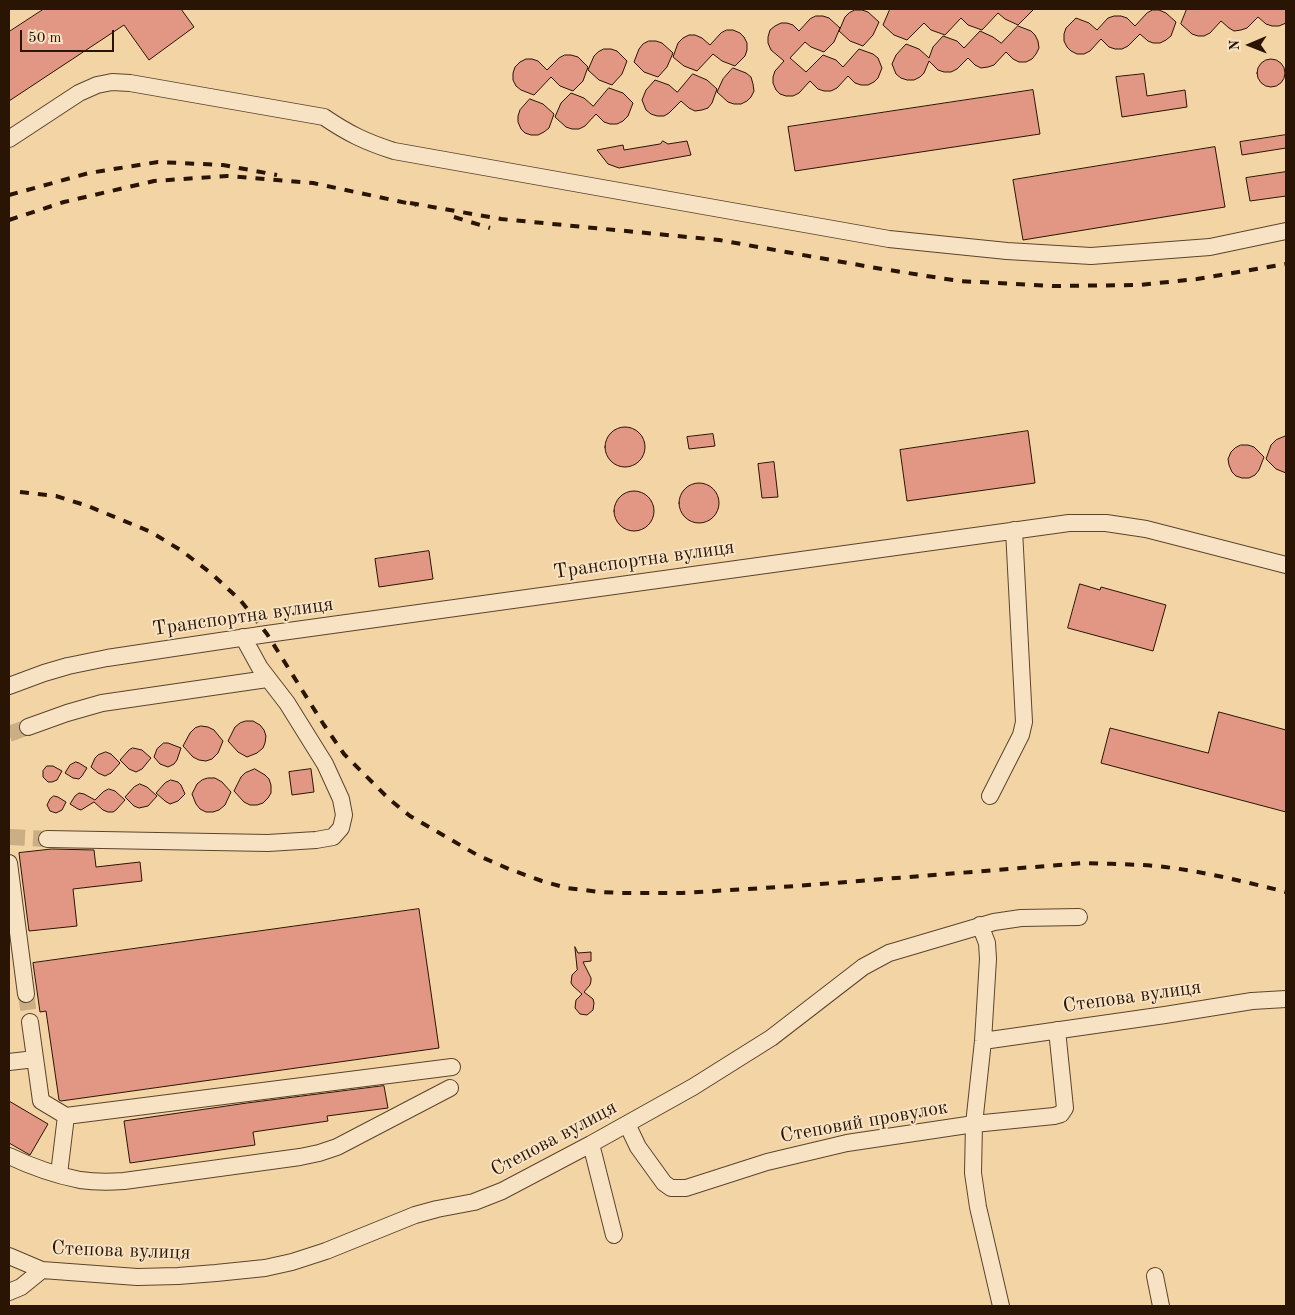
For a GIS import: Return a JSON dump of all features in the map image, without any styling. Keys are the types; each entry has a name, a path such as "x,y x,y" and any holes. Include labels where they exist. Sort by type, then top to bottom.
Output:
{"street":[{"path":"9,139 79,93 97,85 112,82 130,83 324,117 343,130 368,143 394,151 889,239 1091,256 1210,247 1286,232"},
{"name":"Транспортна вулиця","path":"9,686 68,666 107,658 1069,523 1106,523 1146,529 1286,565"},
{"path":"990,796 1021,735 1024,722 1014,530"},
{"path":"47,839 268,843 333,837 341,828 344,815 341,799 325,764 287,703 267,679 243,638"},
{"path":"28,727 102,703 267,679"},
{"path":"9,863 12,913 26,994"},
{"name":"Степова вулиця","path":"9,1256 42,1270 137,1277 178,1276 264,1268 292,1262 326,1251 415,1215 474,1202 502,1191 693,1087 771,1038 863,968 889,953 994,922 1021,918 1079,917"},
{"path":"980,925 987,943 988,959 983,1041 974,1124 973,1173 978,1206 1002,1306"},
{"name":"Степова вулиця","path":"983,1041 1252,1001 1286,999"},
{"path":"30,1022 41,1101 66,1116 452,1067"},
{"name":"Степовий провулок","path":"627,1124 638,1147 664,1183 671,1188 678,1189 767,1162 847,1142 974,1124 1054,1116 1061,1114 1066,1108 1057,1030"},
{"path":"9,1062 35,1058"},
{"path":"9,1156 35,1168 80,1180 99,1182 124,1181 319,1153 337,1147 450,1088"},
{"path":"59,1174 66,1116"},
{"path":"591,1144 614,1235"},
{"path":"9,1292 21,1287 42,1270"},
{"path":"1155,1276 1161,1306"}],"building":[{"path":"44,9 181,9 194,27 149,60 124,25 9,101 9,32"},
{"path":"891,9 1034,9 1018,25 1005,19 998,13 982,30 968,25 961,18 945,35 931,30 924,23 907,40 894,35 883,25"},
{"path":"1187,9 1286,9 1286,23 1272,26 1266,24 1258,17 1247,28 1234,31 1221,21 1210,33 1198,36 1192,34 1181,24"},
{"path":"855,10 868,12 879,22 873,35 863,46 850,41 839,31 845,17"},
{"path":"1153,10 1166,13 1176,22 1171,36 1160,43 1148,41 1140,34 1128,46 1122,49 1115,49 1109,47 1101,39 1090,51 1084,54 1077,54 1067,47 1064,41 1066,28 1076,18 1089,23 1097,30 1108,18 1114,16 1127,18 1135,26 1147,13"},
{"path":"816,16 829,18 840,28 834,42 824,52 811,47 805,42 790,58 806,72 823,55 836,60 843,67 859,49 878,58 882,68 874,82 868,85 861,85 855,83 848,76 837,88 831,91 818,89 810,81 799,93 793,96 780,94 776,90 773,77 775,71 784,61 771,50 768,43 770,30 781,23 787,23 793,25 799,31 810,19"},
{"path":"1018,26 1031,31 1038,41 1039,48 1036,54 1026,62 1019,62 1013,59 1006,52 994,65 988,67 981,68 968,58 957,69 951,72 944,72 938,70 929,61 924,73 914,80 901,78 896,74 892,64 896,55 906,44 919,49 929,58 933,47 943,36 957,41 964,48 980,31 1001,43"},
{"path":"727,30 740,33 747,43 745,56 735,66 722,61 713,54 697,71 684,66 673,57 678,43 689,35 702,38 710,45 721,33"},
{"path":"649,41 662,43 673,53 667,67 658,77 644,72 634,62 639,49"},
{"path":"604,49 617,51 627,61 622,74 612,85 599,80 588,70 594,56"},
{"path":"565,55 578,57 588,67 583,81 573,91 560,86 551,77 534,95 516,86 513,80 513,73 515,67 520,62 532,59 538,61 547,70 559,58"},
{"path":"1271,59 1281,63 1285,73 1281,83 1271,87 1261,83 1257,73 1261,63"},
{"path":"733,68 751,77 753,84 754,91 751,97 741,104 728,102 717,92 723,79"},
{"path":"693,74 707,80 717,89 708,108 695,111 681,101 664,116 651,114 646,110 642,100 646,90 655,80 669,85 677,92"},
{"path":"1144,74 1147,96 1185,90 1187,107 1122,117 1116,77"},
{"path":"609,88 623,93 633,103 628,116 623,121 617,124 610,124 604,122 596,114 585,126 579,129 572,129 566,127 555,117 561,103 571,93 584,98 593,106"},
{"path":"1033,90 1040,134 795,171 788,127"},
{"path":"530,99 543,104 554,114 549,128 538,135 525,133 518,122 520,110"},
{"path":"1286,135 1286,148 1242,155 1240,142"},
{"path":"663,141 668,144 687,141 691,155 619,168 608,164 597,150 623,145 624,150 660,144"},
{"path":"1215,147 1225,207 1023,240 1013,180"},
{"path":"1286,172 1286,196 1250,201 1246,178"},
{"path":"629,427 636,430 642,436 645,447 644,455 636,464 629,467 621,467 614,464 606,455 605,443 608,436 617,428"},
{"path":"1028,431 1035,483 907,501 900,450"},
{"path":"713,434 715,446 689,449 687,437"},
{"path":"1286,436 1286,473 1276,469 1266,459 1271,445 1276,440"},
{"path":"1241,445 1254,447 1264,457 1259,470 1249,478 1236,476 1229,465 1228,459 1231,452"},
{"path":"774,462 778,497 762,498 758,464"},
{"path":"703,483 710,486 716,492 719,503 718,511 710,520 703,523 695,523 688,520 680,511 679,499 682,492 691,484"},
{"path":"638,491 645,494 651,500 654,511 653,519 645,528 638,531 630,531 623,528 615,519 614,507 617,500 626,492"},
{"path":"429,551 433,579 379,587 375,559"},
{"path":"1080,584 1100,590 1101,587 1166,605 1153,651 1068,628"},
{"path":"1219,712 1286,730 1286,812 1101,763 1110,728 1208,753"},
{"path":"246,721 253,721 260,725 266,736 263,748 247,757 238,752 228,741 235,727"},
{"path":"201,726 214,730 223,741 218,753 212,759 206,761 193,757 183,746 190,733 195,728"},
{"path":"164,743 181,748 177,760 168,767 160,764 154,757 157,749"},
{"path":"133,748 142,750 151,758 142,769 136,772 129,769 120,760"},
{"path":"106,752 111,754 120,763 111,773 105,776 91,767 98,755"},
{"path":"76,762 87,768 79,779 65,773 70,765"},
{"path":"47,766 53,766 62,771 57,780 48,782 43,777 43,771"},
{"path":"255,769 269,779 271,793 263,803 250,805 244,802 234,791 241,777"},
{"path":"311,769 314,792 292,795 289,772"},
{"path":"208,778 215,778 222,782 231,792 225,805 213,812 206,812 200,809 192,794 197,784"},
{"path":"171,780 181,785 185,794 178,801 170,804 156,793 165,783"},
{"path":"140,784 147,787 157,796 148,806 139,808 134,806 125,797 134,787"},
{"path":"109,789 115,791 125,800 113,812 103,810 94,802 81,810 70,804 79,793 95,800"},
{"path":"54,796 66,802 62,810 56,813 50,811 47,805"},
{"path":"52,849 94,850 96,867 140,862 142,881 73,889 77,926 29,931 19,853"},
{"path":"419,909 439,1048 59,1100 46,1011 40,1012 33,963"},
{"path":"575,947 578,953 591,952 591,961 583,962 591,978 590,985 584,992 593,999 594,1003 593,1010 587,1015 580,1014 575,1008 576,1000 582,994 571,983 572,975 577,970"},
{"path":"384,1086 388,1108 327,1116 328,1121 253,1132 255,1145 130,1163 124,1121"},
{"path":"9,1101 48,1124 30,1155 9,1143"}],"tunnel":[{"path":"9,734 28,727"},
{"path":"9,837 47,839"},
{"path":"26,994 30,1022"}],"railway":[{"path":"9,195 89,173 158,162 223,165 277,175"},
{"path":"9,220 64,202 154,181 227,176 313,183 416,205"},
{"path":"410,203 501,219 719,240 959,281 1054,286 1139,285 1197,279 1286,264"},
{"path":"454,217 490,228"},
{"path":"20,492 56,496 88,506 151,532 182,551 212,574 241,601 267,634 344,754 389,799 410,816 479,856 542,881 567,888 600,892 682,893 796,886 1084,863 1145,865 1180,869 1286,892"}]}
